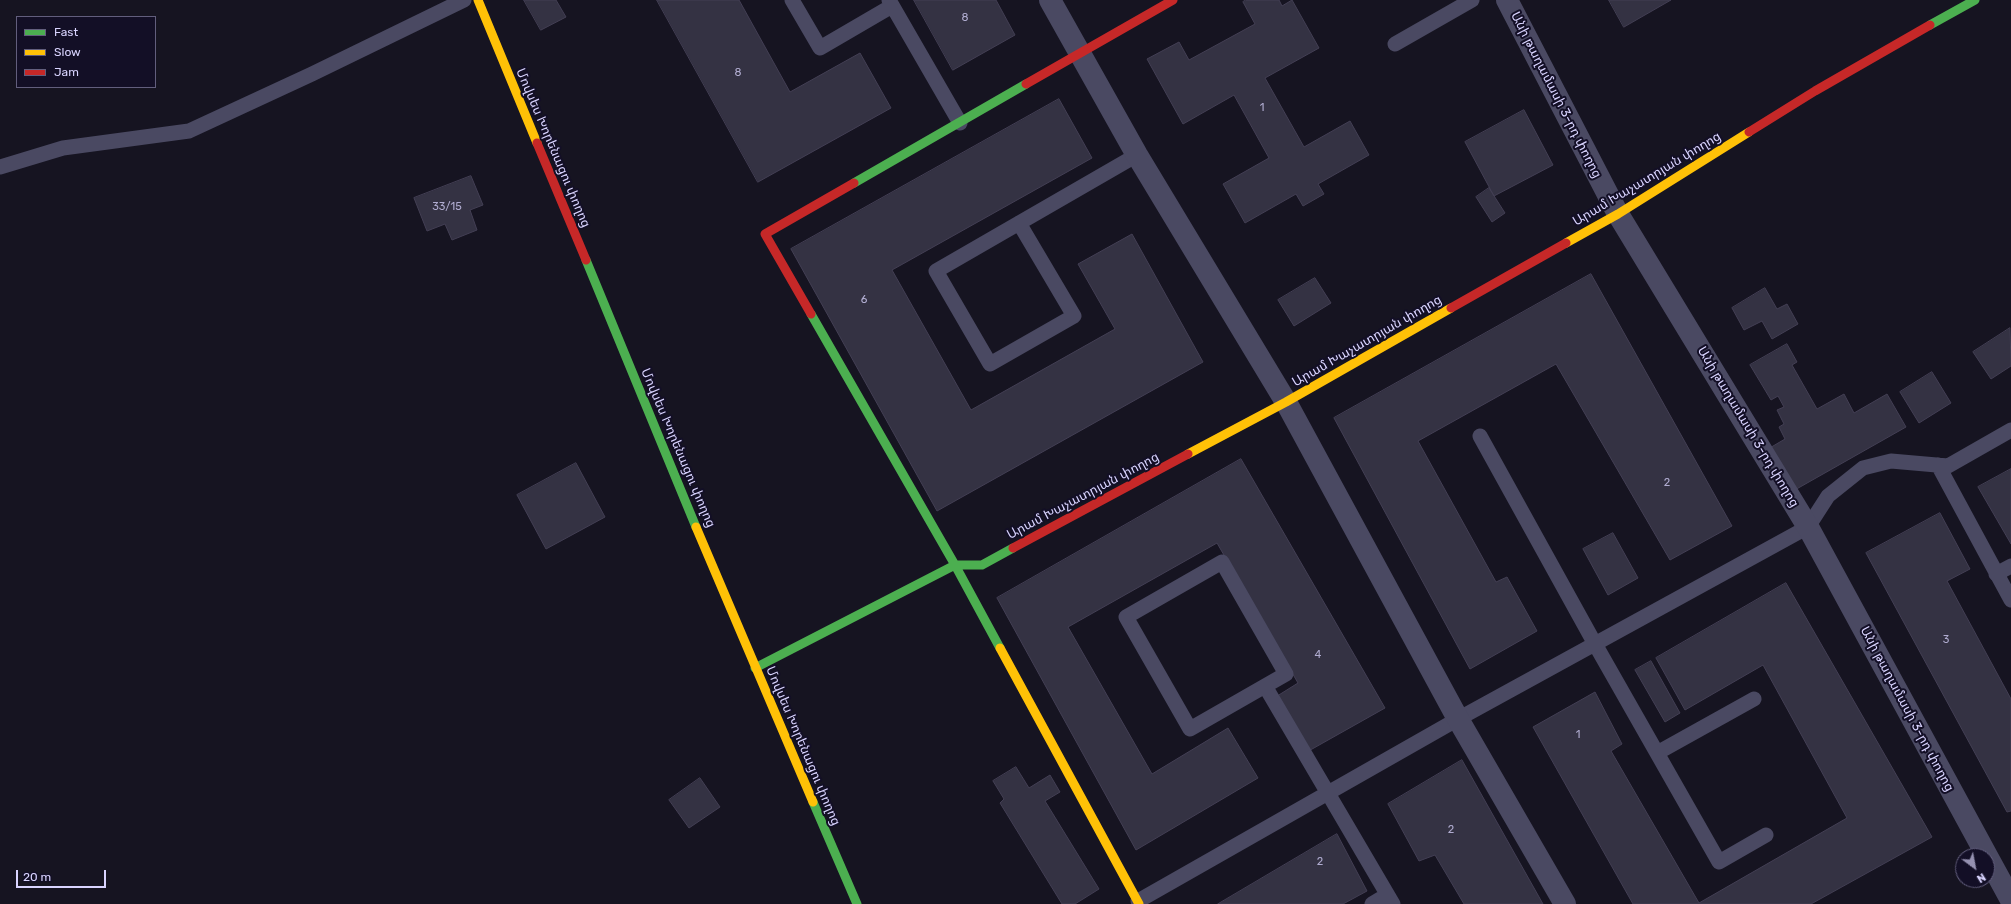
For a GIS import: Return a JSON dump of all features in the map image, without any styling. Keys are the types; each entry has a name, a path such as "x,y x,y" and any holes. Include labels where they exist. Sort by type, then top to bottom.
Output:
{"main road":[{"name":"Մովսես Խորենացու փողոց","path":"478,0 755,668 857,904"},
{"path":"1139,903 955,566 765,234 1174,0"},
{"name":"Արամ Խաչատրյան փողոց","path":"755,668 955,566 982,565 1286,402 1618,214 1815,91 1975,0"}],"street":[{"path":"1050,0 1137,155 1286,402 1458,719 1565,904"},
{"name":"Անի թաղամասի 3-րդ փողոց","path":"1507,0 1618,214 1808,527 1983,848"},
{"name":"Անի թաղամասի 3-րդ փողոց","path":"1995,871 2011,900"}],"lane":[{"path":"0,168 63,148 189,131 312,74 464,0"},
{"path":"792,0 820,48 890,3 960,123"},
{"path":"1395,44 1472,0"},
{"path":"1019,222 1074,316 990,364 936,271 1019,222 1137,155"},
{"path":"1139,903 1458,719 1808,527 1828,496 1863,468 1891,461 1948,466 2011,430"},
{"path":"1480,436 1595,644 1719,862 1766,835"},
{"path":"1938,465 2011,600"},
{"path":"1222,562 1286,674 1265,686 1190,729 1126,617 1222,562"},
{"path":"1996,574 2011,566"},
{"path":"1265,686 1390,900 1372,904"},
{"path":"1657,753 1754,699"}],"building":[{"path":"524,0 556,0 566,17 541,30"},
{"path":"657,0 739,0 790,92 860,53 891,108 758,182"},
{"path":"914,0 996,0 1015,35 953,70"},
{"path":"1246,0 1279,0 1282,6 1292,0 1319,48 1265,78 1304,147 1350,121 1369,155 1318,184 1324,194 1303,206 1296,194 1245,223 1223,184 1269,158 1234,95 1183,124 1147,59 1179,42 1189,60 1255,24 1243,2"},
{"path":"1609,0 1671,0 1624,27"},
{"path":"1059,99 1092,158 892,270 971,410 1115,329 1078,264 1132,234 1203,362 937,511 791,249"},
{"path":"1524,110 1553,165 1494,196 1465,142"},
{"path":"471,176 483,205 470,210 477,230 452,240 445,224 427,231 414,198"},
{"path":"1489,188 1505,213 1492,222 1476,197"},
{"path":"1591,274 1732,526 1670,560 1556,364 1418,441 1496,582 1507,577 1537,631 1470,669 1334,418"},
{"path":"1315,278 1331,303 1294,326 1278,300"},
{"path":"1765,288 1777,309 1787,304 1798,324 1772,339 1762,321 1744,330 1732,308"},
{"path":"2010,328 2011,366 1991,379 1973,352"},
{"path":"1787,344 1797,362 1792,365 1817,409 1844,394 1854,413 1887,394 1906,427 1793,491 1768,449 1785,439 1779,427 1784,424 1777,410 1784,407 1778,396 1771,400 1750,365"},
{"path":"1932,372 1951,403 1919,423 1900,392"},
{"path":"1241,459 1385,708 1305,753 1274,698 1298,683 1217,543 1068,627 1152,774 1228,728 1258,778 1136,850 997,598"},
{"path":"576,463 605,517 546,549 517,495"},
{"path":"2011,469 2011,544 1978,487"},
{"path":"1940,513 1970,569 1947,581 2011,699 2011,811 2007,812 1866,553"},
{"path":"1613,533 1638,578 1608,595 1583,549"},
{"path":"1786,583 1932,837 1811,904 1633,904 1533,727 1595,692 1622,744 1611,751 1699,903 1847,818 1763,665 1685,710 1656,658"},
{"path":"1651,661 1680,713 1665,722 1635,670"},
{"path":"1462,760 1543,904 1464,904 1435,855 1419,861 1388,804"},
{"path":"1016,767 1029,788 1050,775 1060,792 1045,801 1099,889 1075,904 1062,904 1000,803 1004,799 993,781"},
{"path":"700,778 720,807 689,828 669,800"},
{"path":"1337,834 1367,891 1343,904 1218,904"}],"traffic: fast":[{"path":"1930,25 1975,0"},
{"path":"854,183 1026,84"},
{"path":"586,260 696,527"},
{"path":"811,314 955,565 1000,648"},
{"path":"755,668 955,565 982,565 1013,548"},
{"path":"813,802 857,904"}],"traffic: slow":[{"path":"478,0 537,143"},
{"path":"1566,243 1618,214 1749,132"},
{"path":"1188,454 1286,402 1451,308"},
{"path":"696,527 813,802"},
{"path":"1000,648 1139,904"}],"traffic: jam":[{"path":"1026,84 1173,0"},
{"path":"1749,132 1815,91 1930,25"},
{"path":"537,143 586,260"},
{"path":"811,314 765,234 854,183"},
{"path":"1451,308 1566,243"},
{"path":"1013,548 1188,454"}]}
